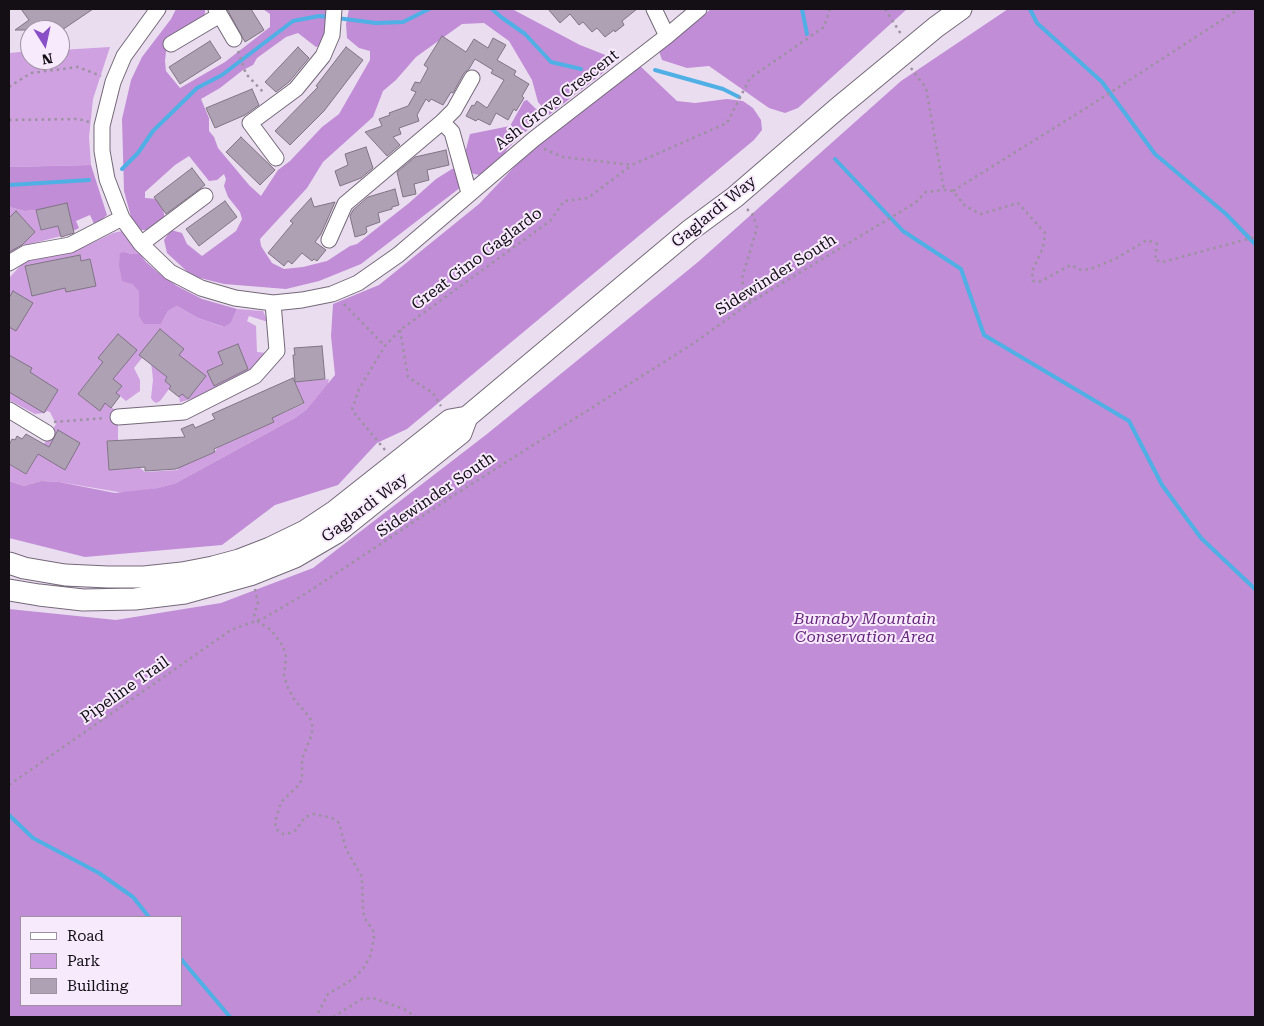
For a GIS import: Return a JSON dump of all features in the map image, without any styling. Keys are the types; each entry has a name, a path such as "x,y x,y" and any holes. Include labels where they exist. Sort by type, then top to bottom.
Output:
{"main road":[{"name":"Gaglardi Way","path":"9,564 65,575 108,578 182,573 213,568 238,560 270,548 305,531 335,511 458,418 689,231 735,197 906,51 961,9"},
{"name":"Gaglardi Way","path":"9,590 39,596 83,600 135,599 185,593 250,575 294,557 336,533 461,433 458,418"}],"street":[{"name":"Ash Grove Crescent","path":"158,9 124,56 115,78 102,126 102,151 107,178 122,218 141,244 170,272 201,288 235,298 273,303 302,300 338,291 358,282 398,255 534,139 699,9"},
{"path":"654,9 667,36"},
{"path":"170,44 218,12 234,38"},
{"path":"276,158 250,123 296,89 323,56 332,35 334,14"},
{"path":"329,240 345,204 442,122 454,110 472,78"},
{"path":"442,122 452,132 469,194"},
{"path":"141,244 205,196"},
{"path":"9,263 26,253 70,245 122,218"},
{"path":"118,417 184,412 255,376 277,352 273,303"},
{"path":"9,410 48,433"}],"path":[{"name":"Great Gino Gaglardo","path":"383,448 352,410 359,389 385,346 400,330 550,221 564,201 588,198 632,165 727,124 750,78 824,27 830,9"},
{"path":"885,9 926,88 944,190"},
{"path":"1239,9 1091,105 953,190 965,206 981,214 1018,203 1045,233 1043,248 1032,272 1032,281 1039,282 1071,264 1081,270 1091,268 1115,259 1147,240 1157,244 1155,260 1163,262 1255,237"},
{"path":"240,55 246,74 275,105"},
{"path":"9,87 31,73 78,66 100,76 115,78"},
{"path":"9,120 79,118 102,126"},
{"name":"Great Gino Gaglardo","path":"534,139 544,149 563,157 632,165"},
{"name":"Sidewinder South","path":"257,620 305,594 371,552 459,492 694,343 751,302 915,203 926,192 953,190"},
{"path":"735,197 753,215 757,228 742,278 744,292 751,302"},
{"path":"338,291 345,304 385,346"},
{"path":"400,330 408,377 433,393 458,418"},
{"path":"48,433 54,422 118,417"},
{"path":"250,575 258,604 254,614 257,620 271,630 284,646 286,657 284,676 288,688 294,699 310,718 312,724 312,734 302,758 300,784 281,802 275,822 276,828 279,833 290,833 296,830 305,817 314,814 332,818 339,823 346,849 362,877 363,910 365,919 373,930 374,938 370,957 364,969 328,994 316,1017"},
{"name":"Pipeline Trail","path":"9,785 231,630 257,620"},
{"path":"333,1017 362,999 373,998 404,1009 416,1017"}],"green space":[{"path":"176,9 205,9 202,19 167,42 166,71 180,88 225,62 270,27 270,14 263,9 329,9 333,42 316,47 298,33 286,37 257,58 253,65 201,99 209,118 209,131 214,137 218,148 249,185 261,196 278,170 290,161 322,127 339,114 370,60 370,51 359,48 347,38 346,24 349,9 512,9 580,45 613,58 608,69 549,115 538,102 532,80 509,41 484,23 462,24 416,57 396,80 383,91 373,117 323,162 307,188 260,239 261,246 272,263 284,269 303,267 327,261 350,246 357,244 436,179 452,169 456,168 461,187 361,264 319,281 286,289 224,284 192,276 167,253 164,240 171,230 182,233 187,244 202,256 236,231 242,219 240,212 228,197 224,186 226,179 224,174 217,180 209,181 189,156 175,165 145,192 145,198 157,199 162,206 165,218 151,230 140,230 133,224 124,191 122,119 131,80 142,57 171,19"},
{"path":"711,9 907,9 798,108 785,113 769,108 709,66 687,68 662,60 658,48 681,34"},
{"name":"Burnaby Mountain Conservation Area","path":"1008,9 1255,9 1255,1017 9,1017 9,609 116,620 221,603 313,568 487,434 698,262 901,81"},
{"path":"110,47 93,99 89,137 91,165 9,167 9,53 20,52 20,70 70,70 70,49"},
{"path":"638,64 677,101 695,103 727,99 743,101 753,108 761,120 762,130 754,140 407,429 377,443 338,485 275,505 222,545 85,557 9,538 9,481 24,486 41,481 59,482 115,493 158,488 176,483 306,410 335,375 331,336 333,304 379,285 479,204 553,126"},
{"path":"527,100 537,110 534,124 508,148 494,170 479,175 471,173 465,153 470,134 510,126 524,101"},
{"path":"91,165 107,215 95,226 90,215 76,221 79,228 73,231 36,210 25,211 9,207 9,167"},
{"path":"9,207 25,211 36,210 41,230 58,226 61,236 19,247 9,256"},
{"path":"122,231 140,254 125,252 132,284 139,292 139,316 161,324 168,311 177,306 198,318 223,327 231,323 237,309 263,311 268,322 249,316 247,321 256,326 257,352 267,353 261,365 197,397 180,402 179,397 169,389 160,401 156,403 151,398 153,380 151,364 142,358 134,368 140,380 140,391 126,401 120,396 111,407 115,410 118,424 118,440 107,441 109,470 140,468 145,472 178,470 175,441 187,464 215,452 217,448 273,422 270,414 279,415 304,404 295,382 329,379 328,384 306,410 293,419 176,483 158,488 124,493 59,482 41,481 24,486 9,481 9,464 26,474 56,424 50,412 35,414 9,400 9,278 24,262 82,248 113,233"},
{"path":"120,253 140,254 161,275 202,299 237,309 231,323 224,327 198,318 177,306 168,311 161,324 144,324 139,316 139,292 132,284 122,281 119,265"}],"building":[{"path":"21,9 93,9 70,25 70,20 29,20"},
{"path":"227,9 251,9 264,30 245,42"},
{"path":"548,9 637,9 622,21 624,25 605,37 597,28 592,32 583,22 579,25 570,14 560,23"},
{"path":"442,36 466,52 474,39 488,48 493,38 506,45 497,60 516,71 514,75 529,84 522,96 524,98 516,111 514,109 508,120 496,113 490,125 466,116 472,105 474,106 477,101 487,108 504,80 491,73 493,70 475,59 443,105 431,99 429,102 426,99 417,115 419,121 399,128 401,134 393,137 400,145 387,156 365,132 382,126 379,119 408,106 416,92 411,90 415,82 420,83 428,68 424,65"},
{"path":"210,41 221,58 180,84 169,67"},
{"path":"298,47 309,58 289,82 276,92 265,82"},
{"path":"346,47 363,60 324,111 290,145 275,131 318,87 316,86"},
{"path":"252,89 259,105 245,115 215,128 206,108"},
{"path":"241,137 275,170 260,185 226,152"},
{"path":"366,147 373,168 361,178 340,186 335,171 348,165 345,154"},
{"path":"446,150 449,165 427,170 429,180 414,184 416,194 403,197 397,172 415,157"},
{"path":"192,168 205,185 166,214 154,197"},
{"path":"395,189 399,205 378,213 380,222 366,227 367,232 365,234 355,237 350,216 353,210 368,197"},
{"path":"311,198 314,207 335,202 321,234 315,242 326,250 317,261 314,259 312,261 302,253 292,264 288,261 284,266 268,253 293,223 290,221"},
{"path":"225,201 237,217 199,246 186,229"},
{"path":"67,203 74,233 61,237 58,226 41,230 36,210"},
{"path":"16,211 35,232 22,245 9,252 9,218"},
{"path":"80,255 81,261 90,259 96,286 66,292 65,288 32,296 25,266"},
{"path":"13,291 33,303 16,331 9,327 9,298"},
{"path":"160,329 184,349 179,355 206,376 188,399 182,394 179,397 169,389 171,386 165,381 167,377 139,355"},
{"path":"118,334 137,350 113,379 122,386 116,393 120,396 111,408 105,403 100,411 78,394 103,362 98,358"},
{"path":"238,344 248,369 214,386 207,371 223,364 218,352"},
{"path":"322,346 325,379 295,382 294,348"},
{"path":"9,355 32,368 30,372 58,390 44,413 9,392"},
{"path":"293,378 304,403 272,418 274,422 214,449 215,452 176,469 145,471 145,467 109,470 107,441 185,437 181,429 193,424 195,428 215,419 212,414"},
{"path":"58,430 80,443 65,470 38,454 26,474 9,464 9,445 12,439 15,440 17,436 22,439 26,434 49,447"}],"waterway":[{"path":"337,18 376,23 403,22 429,9"},
{"path":"492,9 525,34 551,62 581,69"},
{"path":"802,9 807,34"},
{"path":"1030,9 1037,23 1102,82 1155,154 1226,214 1255,244"},
{"path":"122,169 138,153 153,131 197,88 222,75 293,21 319,16 330,17"},
{"path":"655,70 723,89 739,97"},
{"path":"835,159 903,231 961,269 984,335 1129,421 1162,485 1201,538 1255,589"},
{"path":"9,185 89,180"},
{"path":"9,815 33,838 99,873 133,897 148,916"},
{"path":"182,960 230,1017"}]}
